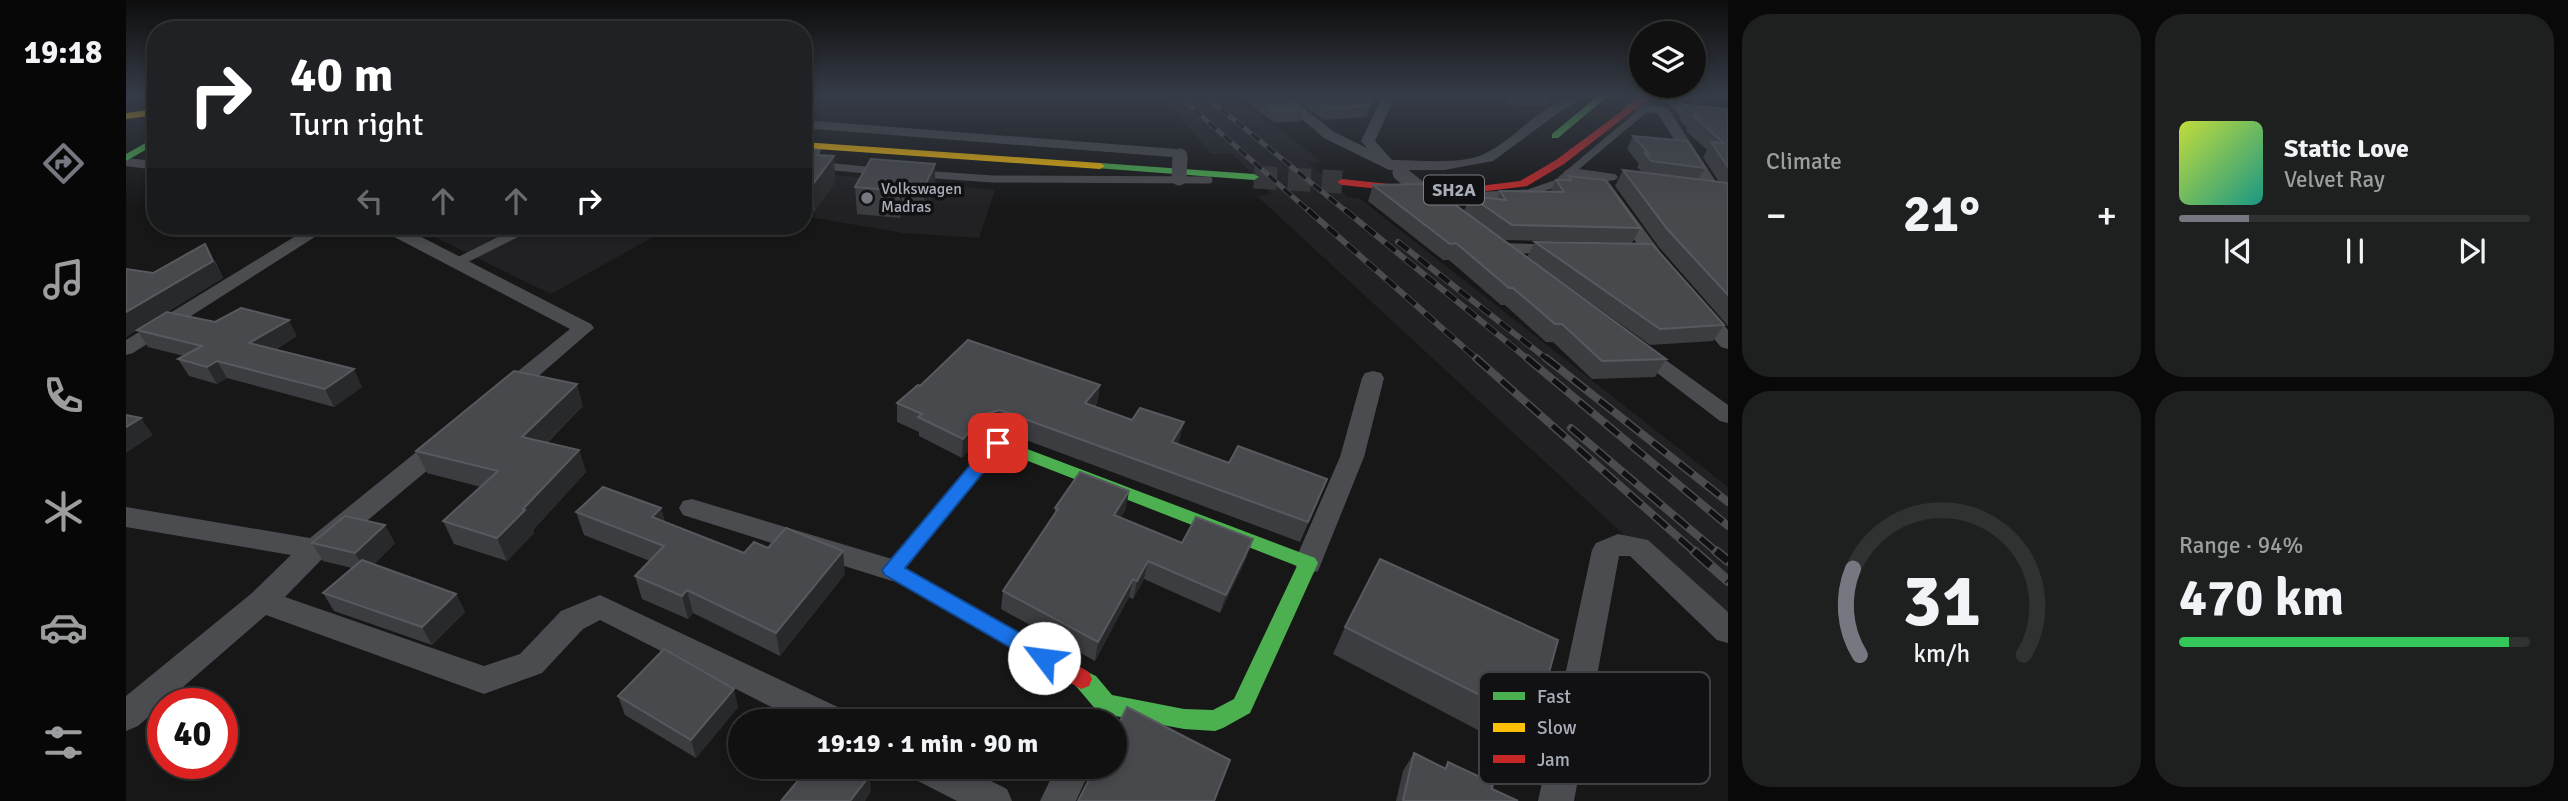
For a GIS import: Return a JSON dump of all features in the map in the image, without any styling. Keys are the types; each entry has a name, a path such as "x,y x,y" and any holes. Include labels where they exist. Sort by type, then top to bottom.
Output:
{"main road":[{"path":"812,146 1248,171 819,133"},
{"path":"1546,144 1559,133"},
{"name":"SH2A","path":"1344,185 1471,190 1523,184 1600,133"},
{"path":"126,160 147,147"},
{"name":"SH2A","path":"1326,171 1467,180 1501,173"},
{"path":"1099,709 1088,683 892,570 998,443 1308,563 1242,706 1215,721 1127,715"}],"street":[{"path":"924,133 1176,153 1180,156 1179,179"},
{"path":"1327,133 1395,169 1488,158 1521,133"},
{"path":"1371,133 1368,141 1395,169 1448,209"},
{"path":"1678,133 1721,192"},
{"path":"126,160 147,164"},
{"path":"1571,173 1622,179"},
{"path":"1596,176 1650,252 1728,343"},
{"path":"1688,187 1721,192"},
{"path":"126,349 309,235"},
{"path":"405,235 584,328 487,408"},
{"path":"1535,272 1497,245 1583,250"},
{"path":"1624,251 1650,252"},
{"path":"1621,336 1728,416"},
{"path":"1308,563 1352,457 1373,377"},
{"path":"126,716 262,601 315,549 466,426"},
{"path":"692,508 892,570"},
{"path":"126,517 315,549"},
{"path":"1582,672 1606,550 1618,544 1638,547 1728,631"},
{"path":"262,601 484,680 531,664 572,620 600,607 808,709"},
{"path":"950,779 994,801"},
{"path":"1058,801 1069,779"}],"lane":[{"path":"1344,185 1429,196 1500,195 1546,188 1571,173 1611,133"},
{"path":"812,165 883,171"},
{"path":"910,174 993,179 1235,181"},
{"path":"458,262 512,235"}],"shaded area":[{"path":"1194,133 1285,133 1322,162 1309,163 1348,197 1359,198 1728,487 1728,631 1257,196 1272,194 1232,153 1212,154"},
{"path":"812,173 995,190 979,238 903,233 812,218"},
{"path":"430,235 657,235 551,294"}],"building":[{"path":"1713,133 1728,133 1728,167 1711,142 1724,143"},
{"path":"1633,136 1687,141 1705,168 1651,161 1645,153 1649,154"},
{"path":"812,150 820,150 817,155 834,156 813,184"},
{"path":"871,159 935,164 924,188 902,186 900,191 855,187"},
{"path":"1623,170 1728,183 1728,295 1668,230"},
{"path":"1568,176 1605,180 1640,228 1512,225 1470,196 1506,200 1500,191 1564,192 1556,180 1571,180"},
{"path":"1422,184 1435,190 1666,359 1602,361 1562,324 1555,324 1456,243 1450,244 1373,185"},
{"path":"1535,242 1652,244 1724,325 1660,329"},
{"path":"205,244 213,261 126,312 126,269 153,273"},
{"path":"241,308 289,320 249,343 354,369 325,389 217,361 207,367 178,359 202,346 137,330 167,312 215,322"},
{"path":"968,340 1100,385 1085,403 1132,420 1140,408 1184,422 1172,442 1229,463 1238,446 1327,479 1308,522 1000,410 985,414 963,439 918,417 922,414 897,403 920,386"},
{"path":"514,371 577,384 522,437 579,450 497,538 443,521 498,471 416,451"},
{"path":"126,415 141,418 126,427"},
{"path":"1080,472 1129,491 1114,515 1182,543 1196,517 1253,539 1226,595 1148,561 1137,581 1133,579 1098,642 1003,591"},
{"path":"603,487 661,508 652,517 744,553 754,542 768,548 786,528 843,551 776,633 687,590 682,596 635,576 664,546 576,512"},
{"path":"345,516 385,525 355,553 312,543"},
{"path":"1380,559 1558,640 1549,672 1479,672 1479,695 1345,627"},
{"path":"362,560 456,594 422,627 323,593"},
{"path":"664,649 734,689 691,740 618,696"},
{"path":"1127,707 1230,760 1214,801 1078,801 1089,779 1127,779"},
{"path":"1414,753 1446,769 1448,762 1479,776 1479,784 1493,784 1492,789 1518,801 1405,801 1403,800"},
{"path":"799,779 867,779 850,801 781,801"}],"tunnel":[{"path":"1254,177 1342,182"}],"railway":[{"path":"1221,133 1310,212"},
{"path":"1251,133 1347,212"},
{"path":"1308,210 1478,360"},
{"path":"1345,210 1529,360"},
{"path":"1398,242 1548,360"},
{"path":"1476,358 1696,553"},
{"path":"1527,358 1728,526"},
{"path":"1546,358 1728,502"},
{"path":"1571,428 1718,553"},
{"path":"1694,551 1728,581"},
{"path":"1716,551 1728,561"}],"traffic: fast":[{"path":"1555,136 1558,133"},
{"path":"126,158 147,145"},
{"path":"1100,166 1254,177"},
{"path":"998,443 1308,563 1242,706 1215,721 1184,719 1105,704 1088,683 1081,679"}],"traffic: slow":[{"path":"812,146 1100,166"}],"traffic: jam":[{"path":"1342,182 1408,189 1471,190 1523,184 1560,162 1598,133"},
{"path":"998,443 892,570 1081,679"}],"place":[{"name":"Volkswagen Madras","path":"867,198"}],"route":[{"path":"998,443 892,570 1044,658"}]}
